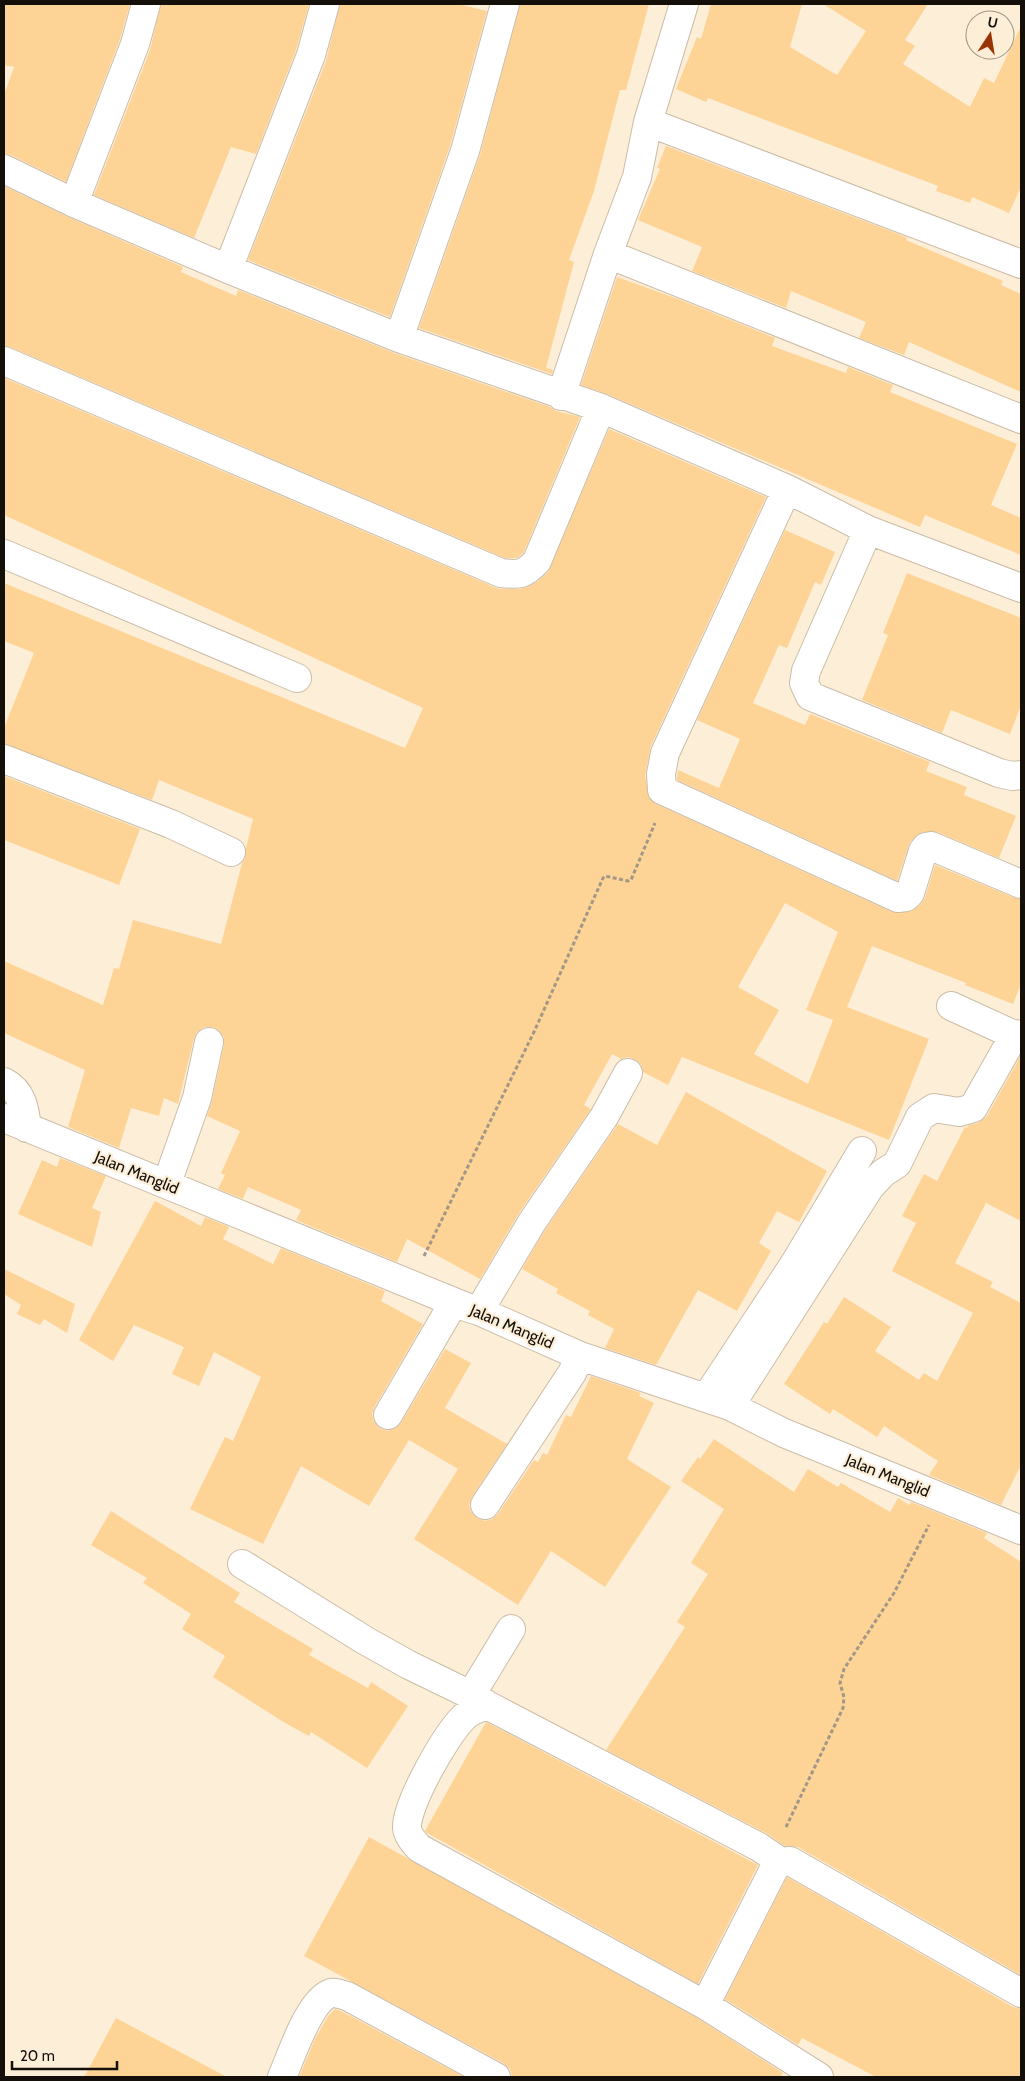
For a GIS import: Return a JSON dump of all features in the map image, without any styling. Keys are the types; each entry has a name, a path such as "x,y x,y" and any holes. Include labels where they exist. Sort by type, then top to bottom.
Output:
{"street":[{"path":"74,203 135,44 146,4"},
{"path":"228,269 311,56 325,4"},
{"path":"399,338 465,151 505,4"},
{"path":"561,396 608,254 637,177 648,122 684,4"},
{"path":"648,122 1021,264"},
{"path":"4,169 74,203 228,269 399,338 600,408 787,490 868,530 1021,588"},
{"path":"608,254 1021,419"},
{"path":"4,361 501,573 517,575 527,572 537,561 600,408"},
{"path":"787,490 665,753 661,774 662,790 898,898 906,897 910,894 923,851 926,847 931,846 1021,884"},
{"path":"868,530 806,671 804,683 810,696 999,773 1012,776 1021,775"},
{"path":"4,554 297,678"},
{"path":"4,758 171,824 231,852"},
{"path":"718,1402 870,1187 883,1173 899,1161 920,1117 926,1111 934,1108 959,1112 973,1108 1018,1036 950,1006"},
{"path":"167,1183 197,1098 209,1042"},
{"path":"480,1311 532,1222 604,1116 628,1073"},
{"path":"4,1082 12,1086 24,1105 15,1123"},
{"name":"Jalan Manglid","path":"15,1123 480,1311 580,1356 718,1402 784,1433 943,1498 1019,1520"},
{"path":"718,1402 795,1263 862,1151"},
{"path":"388,1414 454,1302"},
{"path":"485,1505 572,1374 580,1356"},
{"path":"242,1564 409,1665 759,1847 781,1862"},
{"path":"511,1629 479,1700 463,1716 432,1760 411,1811 407,1828 410,1838 419,1848 705,2005 812,2076"},
{"path":"705,2005 775,1867 781,1862 790,1861 797,1863 1021,1993"},
{"path":"282,2077 312,2010 322,1998 333,1993 347,1996 496,2077"}],"path":[{"path":"410,1284 534,1032 603,878 605,876 628,881 634,876 651,837 660,808 662,790"},
{"path":"781,1862 782,1842 789,1818 843,1708 844,1697 840,1683 844,1669 894,1593 943,1498"}],"building":[{"path":"4,4 130,4 120,39 66,182 11,155 4,154 4,95 14,67 4,65"},
{"path":"161,4 309,4 296,50 256,154 231,147 194,238 94,195 150,50"},
{"path":"340,4 458,4 487,11 450,146 390,317 248,260 326,61"},
{"path":"520,4 649,4 626,90 620,90 594,191 569,260 574,262 546,368 553,370 552,374 419,328 480,155"},
{"path":"711,4 802,4 790,47 837,75 866,31 823,4 928,4 905,40 915,46 903,64 970,107 984,78 994,83 1005,60 1015,60 1015,39 1021,26 1021,187 1009,213 972,197 970,203 936,191 938,186 708,98 706,102 676,89 697,37 701,39"},
{"path":"666,146 901,235 907,238 906,240 1003,281 1001,285 1021,294 1021,392 909,342 904,355 859,338 866,322 791,291 786,308 692,271 702,247 638,220 660,169 657,168"},
{"path":"4,186 68,217 183,267 181,272 236,296 238,290 394,353 550,407 556,411 580,417 524,552 517,558 505,558 4,346"},
{"path":"617,277 775,338 772,346 846,373 848,367 893,385 890,392 1017,444 991,505 1021,518 1021,555 925,515 920,527 607,394 581,385"},
{"path":"4,378 499,589 527,587 537,582 548,572 609,429 766,497 651,746 645,775 649,798 656,804 892,912 908,912 921,904 925,898 935,865 1021,899 1021,984 1013,1004 965,985 966,983 872,946 847,1007 929,1039 889,1140 682,1057 668,1085 643,1072 641,1064 636,1060 628,1057 621,1059 612,1054 584,1105 591,1109 519,1213 480,1279 407,1239 397,1262 296,1220 301,1210 248,1187 243,1199 218,1189 225,1175 221,1173 240,1131 207,1116 224,1045 224,1037 219,1030 213,1027 204,1027 197,1032 194,1038 178,1104 164,1098 159,1116 131,1108 119,1148 68,1127 85,1070 4,1033 4,961 103,1005 114,968 119,969 133,920 221,944 242,863 245,858 253,819 159,780 152,800 4,744 4,728 34,653 4,641 4,583 405,748 423,708 4,515","holes":["785,903 838,932 806,1010 833,1020 808,1084 754,1054 779,1010 738,987"]},
{"path":"785,530 835,552 821,585 815,582 787,648 779,645 753,703 805,725 810,714 930,762 926,771 967,787 964,795 1016,816 999,858 937,832 923,832 910,842 897,881 677,780 678,770 719,788 740,739 697,720"},
{"path":"907,573 1021,618 1021,705 1010,734 951,710 942,733 862,700 888,635 883,633"},
{"path":"4,776 140,829 119,885 4,840"},
{"path":"1021,1055 1021,1221 986,1203 955,1263 993,1282 990,1287 1021,1303 1021,1465 1001,1505 929,1475 938,1461 884,1426 877,1437 833,1409 830,1414 784,1384 824,1322 827,1324 844,1297 891,1327 875,1351 919,1380 924,1373 937,1381 973,1313 892,1271 916,1223 902,1216 924,1174 937,1181 965,1127 967,1128 969,1125 978,1123 987,1116"},
{"path":"686,1092 827,1171 799,1222 777,1211 759,1243 771,1251 737,1311 698,1290 656,1365 605,1348 614,1329 588,1315 590,1311 556,1293 558,1289 522,1269 545,1230 618,1124 657,1145"},
{"path":"60,1158 106,1176 92,1208 101,1212 92,1247 18,1214 42,1160 57,1167"},
{"path":"155,1201 201,1226 205,1217 229,1227 223,1239 273,1264 281,1248 385,1291 381,1301 423,1324 374,1408 372,1414 374,1422 381,1429 388,1431 396,1428 401,1423 445,1349 471,1363 445,1408 507,1444 472,1497 469,1505 471,1512 477,1518 485,1521 492,1519 498,1514 534,1460 538,1462 543,1453 547,1455 566,1415 571,1417 591,1376 641,1393 639,1396 654,1403 627,1459 671,1487 605,1587 551,1551 518,1605 414,1539 458,1469 409,1440 369,1506 301,1466 263,1544 190,1509 225,1437 233,1441 261,1377 214,1352 199,1386 172,1374 184,1347 134,1325 113,1361 79,1340"},
{"path":"4,1269 75,1304 67,1333 44,1319 40,1325 17,1314 21,1305 4,1294"},
{"path":"714,1439 794,1492 808,1469 838,1487 841,1483 890,1512 898,1498 909,1505 911,1502 987,1533 984,1538 1021,1562 1021,1975 798,1847 785,1846 766,1833 606,1750 685,1627 677,1622 708,1574 691,1563 724,1509 681,1481"},
{"path":"111,1511 240,1593 234,1602 313,1649 309,1655 368,1688 371,1682 408,1706 367,1768 311,1732 309,1736 285,1723 213,1677 225,1656 182,1629 191,1614 143,1583 147,1578 91,1545"},
{"path":"486,1722 758,1865 698,1984 425,1831"},
{"path":"369,1837 697,2018 783,2073 780,2077 512,2077 510,2069 503,2063 304,1956"},
{"path":"787,1877 1013,2007 1021,2009 1021,2077 876,2077 802,2038 798,2045 725,1999"},
{"path":"335,2009 464,2077 299,2077 315,2039 328,2016"},
{"path":"116,2018 227,2077 84,2077"}]}
